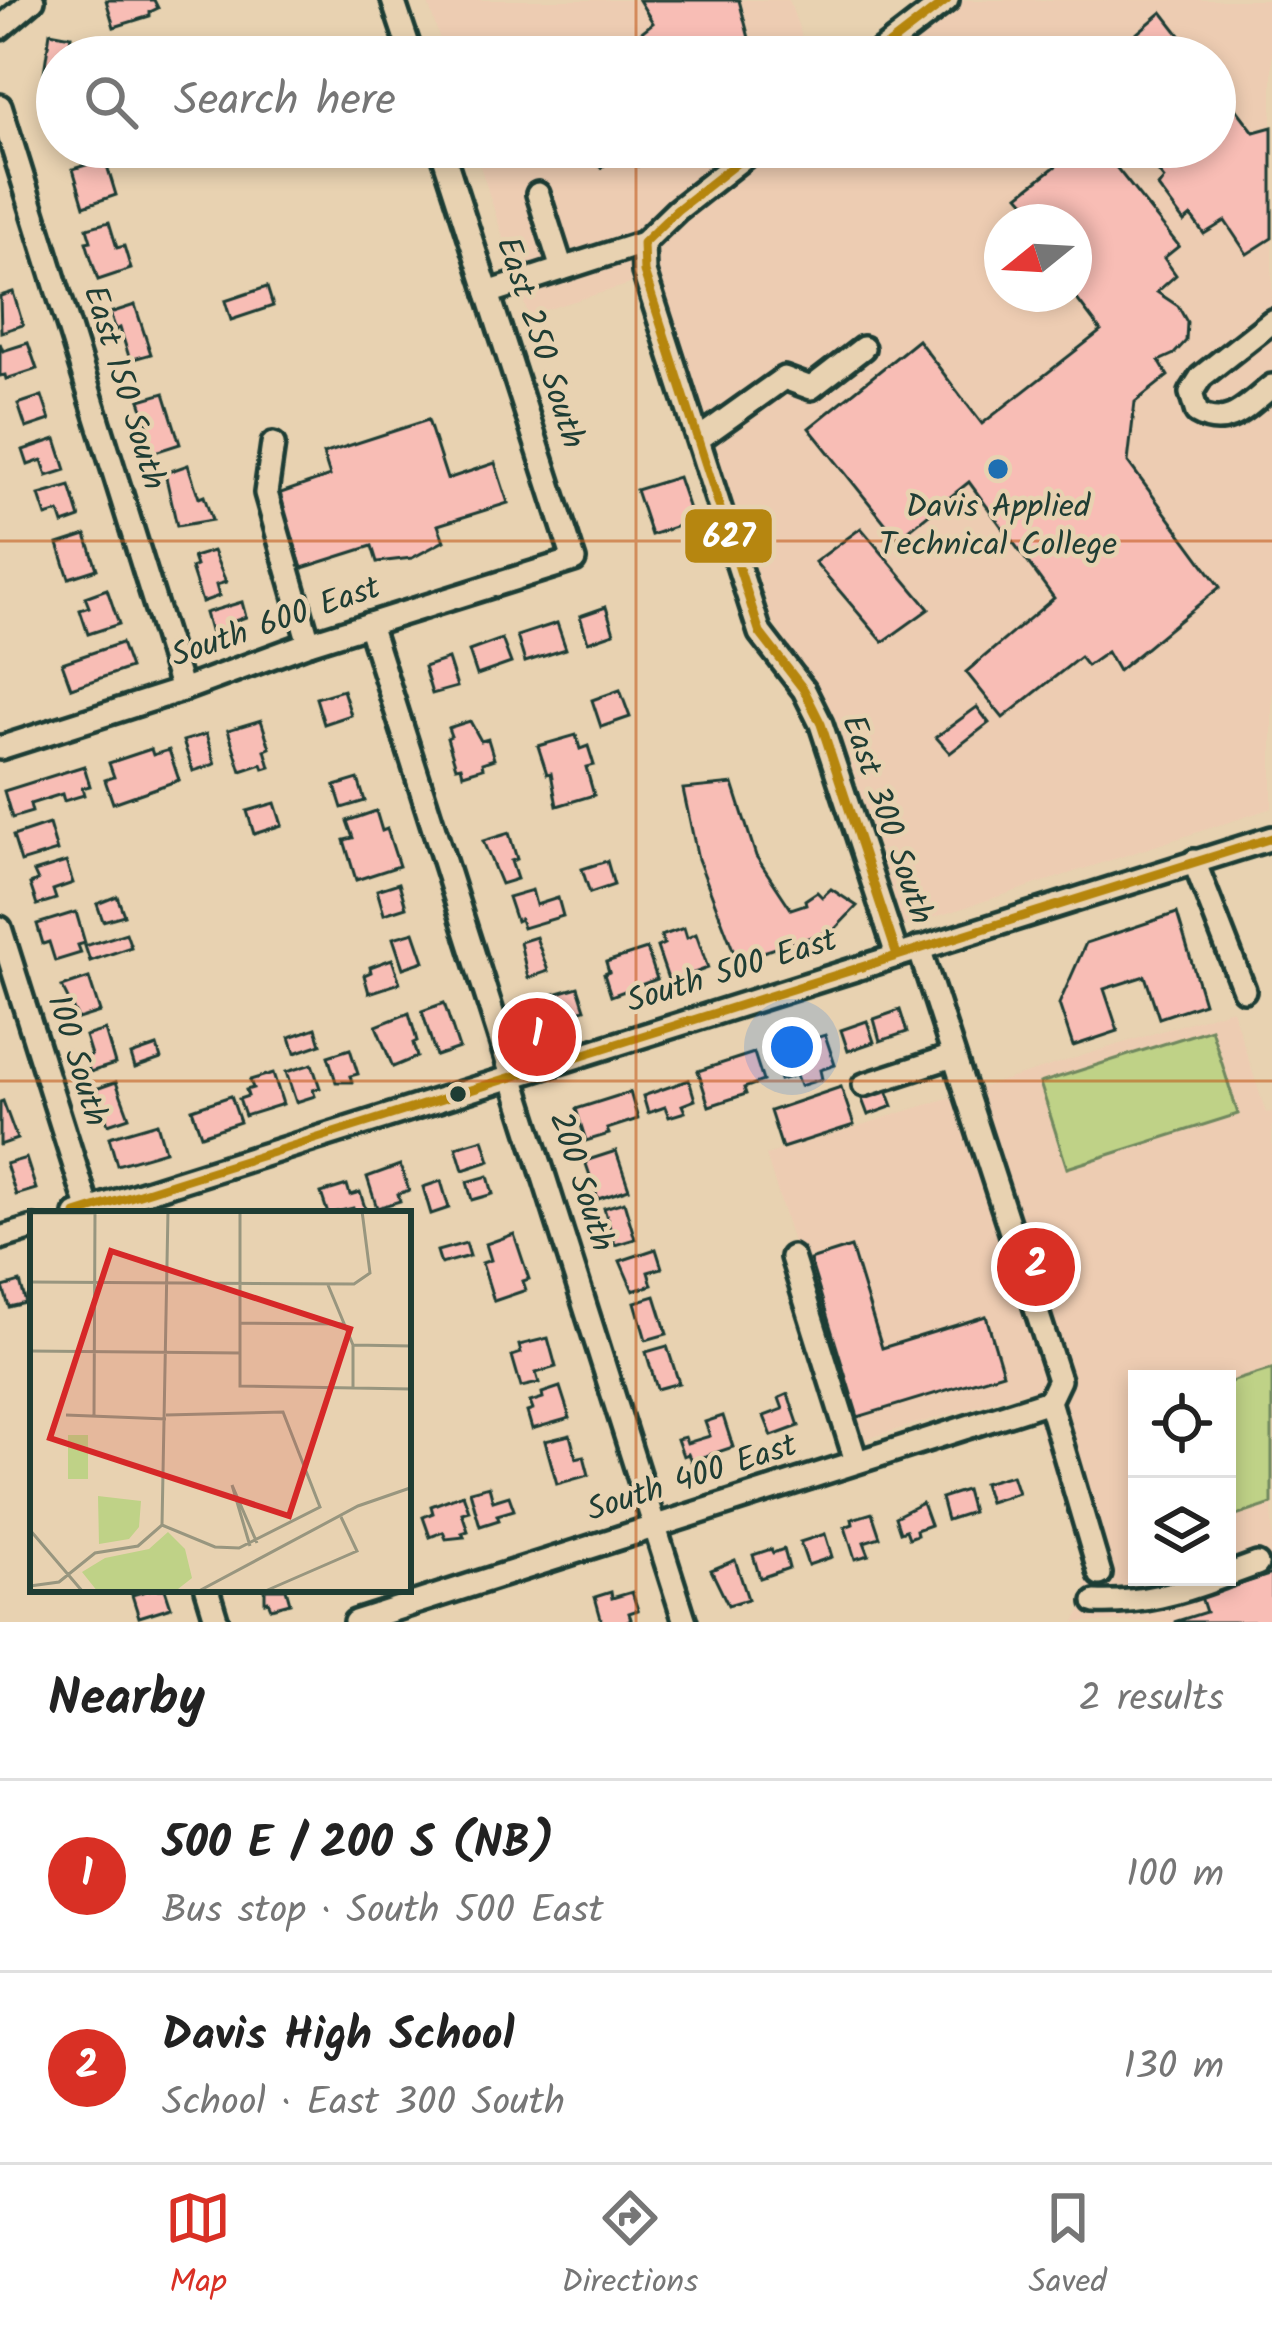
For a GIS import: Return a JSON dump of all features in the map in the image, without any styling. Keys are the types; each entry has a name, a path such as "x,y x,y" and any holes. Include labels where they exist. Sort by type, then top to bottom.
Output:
{"street":[{"path":"0,28 33,0"},
{"path":"393,0 405,36"},
{"path":"901,36 947,0"},
{"name":"East 150 South","path":"0,106 182,690"},
{"name":"East 250 South","path":"448,168 574,560"},
{"path":"488,293 643,243 676,210 731,168"},
{"path":"538,194 562,269"},
{"name":"East 300 South","path":"643,243 644,272 760,633 804,690 821,724 953,1056 1059,1380 1048,1400 1100,1574"},
{"path":"1272,321 1201,377 1191,393 1197,413 1212,422 1230,419 1272,386"},
{"path":"700,438 770,385 784,378 811,388 863,348"},
{"path":"273,444 266,493 309,643"},
{"name":"South 600 East","path":"0,748 182,690 309,643 574,560"},
{"name":"200 South","path":"370,624 685,1622"},
{"name":"South 500 East","path":"90,1211 1272,838"},
{"path":"1194,861 1244,990"},
{"name":"100 South","path":"0,928 83,1211"},
{"path":"864,1085 953,1056"},
{"path":"0,1238 30,1229"},
{"path":"792,1257 856,1462"},
{"name":"South 400 East","path":"355,1622 1048,1400"},
{"path":"1236,1572 1257,1564"},
{"path":"1095,1602 1126,1603 1194,1586"},
{"path":"208,1592 217,1622"}],"shaded area":[{"path":"427,0 789,0 802,36 439,36"},
{"name":"Davis Applied Technical College","path":"956,0 1272,0 1272,808 904,927 836,719 773,622 660,275 528,315 481,168 1236,168 1236,36 910,36"},
{"path":"1232,1009 1266,1113 1272,1112 1272,1622 1075,1622 1088,1598 1084,1571 1028,1391 855,1442 766,1155"}],"green space":[{"path":"1211,1029 1238,1114 1067,1168 1040,1083"},
{"path":"1272,1369 1272,1504 1236,1516 1236,1478 1236,1380"}],"building":[{"path":"106,0 154,0 158,8 150,16 114,27"},
{"path":"639,0 739,0 748,36 637,36 653,23"},
{"path":"1162,12 1181,36 1134,36"},
{"path":"1236,108 1254,132 1272,127 1272,238 1247,254 1225,221 1204,234 1191,216 1184,222 1158,187 1164,179 1155,168 1236,168"},
{"path":"108,168 116,195 84,206 73,169"},
{"path":"1053,168 1117,168 1179,246 1164,258 1176,275 1157,292 1178,306 1187,322 1186,341 1159,361 1168,376 1135,402 1128,462 1220,587 1118,671 1107,652 1087,666 1080,657 1003,718 966,672 1054,598 969,482 898,539 809,428 918,340 982,424 1101,331 1087,312 1092,312 1092,204 1027,204 1019,195"},
{"path":"109,222 117,248 124,246 131,269 98,280 86,242 91,241 87,228"},
{"path":"267,287 273,306 231,320 225,301"},
{"path":"13,292 23,325 1,332 0,296"},
{"path":"135,305 151,354 130,360 110,313"},
{"path":"0,343 3,351 28,343 37,369 6,379 0,376"},
{"path":"164,393 180,444 152,453 140,400"},
{"path":"42,396 50,420 26,428 18,404"},
{"path":"428,420 447,479 495,463 508,503 438,525 444,541 412,558 377,562 372,546 302,568 278,494 330,476 323,454"},
{"path":"56,439 66,470 47,476 42,460 28,465 23,450"},
{"path":"188,465 212,520 177,526 165,473"},
{"path":"678,477 693,521 651,535 636,490"},
{"path":"70,486 80,518 63,524 59,512 46,516 39,495"},
{"path":"861,528 929,609 883,642 815,562"},
{"path":"86,535 97,569 69,578 58,544"},
{"path":"213,551 226,582 216,585 219,596 202,602 191,568 196,566 193,557"},
{"path":"107,589 119,624 88,634 80,610 89,607 85,597"},
{"path":"242,602 246,617 229,623 232,632 212,638 205,613"},
{"path":"606,607 614,633 588,642 580,616"},
{"path":"557,623 566,649 525,662 517,636"},
{"path":"502,639 511,663 477,675 469,651"},
{"path":"121,643 130,668 71,688 62,663"},
{"path":"448,659 457,687 432,694 424,667"},
{"path":"343,690 351,715 324,724 316,698"},
{"path":"620,690 630,717 601,727 592,700"},
{"path":"977,707 989,723 950,753 936,737"},
{"path":"261,720 270,767 264,769 262,764 241,771 228,730"},
{"path":"470,721 481,741 488,739 494,759 463,774 461,766 456,767 448,728"},
{"path":"206,734 215,764 193,771 183,741"},
{"path":"576,735 580,749 588,746 594,765 586,767 594,795 557,806 551,773 547,774 538,746"},
{"path":"151,749 153,755 169,750 179,780 113,803 105,780 114,777 109,763"},
{"path":"84,766 90,786 82,788 84,795 64,801 62,794 30,804 32,812 12,818 4,791"},
{"path":"358,779 365,801 342,808 335,786"},
{"path":"733,784 756,856 791,909 831,889 857,906 834,930 737,960 698,859 683,789"},
{"path":"275,803 282,825 254,834 247,811"},
{"path":"376,811 399,866 356,880 344,840 353,838 347,821"},
{"path":"49,824 57,851 21,862 13,836"},
{"path":"509,833 517,879 501,884 483,841"},
{"path":"607,861 614,885 590,893 582,869"},
{"path":"66,862 73,883 53,890 56,899 37,905 30,884 38,881 34,872"},
{"path":"399,883 406,907 384,914 377,890"},
{"path":"532,890 536,905 558,898 563,916 523,928 508,897"},
{"path":"117,896 124,915 103,921 97,904"},
{"path":"76,912 85,943 78,945 81,953 55,961 37,924"},
{"path":"1177,913 1204,1003 1159,1018 1145,976 1104,989 1118,1031 1073,1046 1059,1004 1086,943"},
{"path":"684,928 687,938 696,934 708,968 669,982 657,947 664,944 661,936"},
{"path":"414,932 424,961 403,968 393,938"},
{"path":"126,933 131,947 90,961 85,946"},
{"path":"536,937 548,971 528,978 520,942"},
{"path":"647,949 657,979 611,996 604,974 609,972 606,962"},
{"path":"392,959 400,983 369,993 364,975 371,972 370,967"},
{"path":"89,978 100,1012 78,1019 62,987"},
{"path":"578,987 585,1009 547,1020 541,998"},
{"path":"444,1003 459,1048 436,1056 422,1011"},
{"path":"900,1010 907,1032 880,1041 874,1019"},
{"path":"409,1013 417,1057 393,1067 376,1026"},
{"path":"867,1021 874,1042 848,1051 841,1030"},
{"path":"316,1028 321,1044 295,1053 290,1037"},
{"path":"105,1030 115,1064 90,1072 85,1036"},
{"path":"825,1035 835,1065 820,1070 822,1079 800,1086 796,1075 780,1080 771,1052"},
{"path":"157,1046 161,1059 135,1068 131,1055"},
{"path":"350,1049 358,1074 350,1076 352,1082 336,1082 328,1056"},
{"path":"754,1053 763,1081 744,1088 746,1094 709,1106 698,1071"},
{"path":"312,1064 320,1088 313,1090 315,1096 296,1102 286,1072"},
{"path":"273,1073 283,1104 245,1116 239,1099 253,1088 250,1080"},
{"path":"689,1080 695,1100 682,1105 685,1112 669,1117 665,1107 648,1113 643,1096"},
{"path":"116,1082 129,1117 108,1124 96,1089"},
{"path":"885,1085 893,1106 868,1115 860,1094"},
{"path":"841,1087 854,1125 782,1148 770,1111"},
{"path":"630,1092 638,1119 586,1141 576,1109"},
{"path":"231,1096 240,1122 201,1135 192,1109"},
{"path":"0,1102 17,1139 0,1145"},
{"path":"157,1123 165,1151 117,1165 109,1137"},
{"path":"483,1139 490,1161 463,1170 456,1147"},
{"path":"616,1151 629,1189 598,1199 585,1161"},
{"path":"26,1158 36,1189 16,1195 6,1164"},
{"path":"400,1165 409,1190 398,1194 400,1201 377,1208 367,1177"},
{"path":"488,1176 493,1194 472,1200 467,1182"},
{"path":"441,1181 449,1208 431,1214 423,1187"},
{"path":"347,1185 350,1195 360,1192 366,1211 327,1211 321,1193"},
{"path":"624,1202 635,1239 615,1245 604,1208"},
{"path":"514,1234 529,1279 523,1281 526,1290 494,1301 482,1263 491,1260 486,1244"},
{"path":"466,1243 470,1256 441,1264 437,1251"},
{"path":"851,1247 882,1348 986,1316 1003,1373 858,1417 810,1260"},
{"path":"656,1249 662,1268 648,1272 652,1285 633,1291 620,1261"},
{"path":"20,1282 26,1303 9,1307 3,1287"},
{"path":"655,1296 667,1334 646,1340 635,1302"},
{"path":"548,1338 556,1367 536,1373 539,1383 521,1387 512,1356 521,1353 519,1345"},
{"path":"667,1346 679,1383 657,1389 646,1352"},
{"path":"560,1387 570,1418 532,1429 527,1412 533,1410 530,1402"},
{"path":"788,1394 799,1426 772,1436 764,1416 783,1409 779,1398"},
{"path":"723,1416 733,1447 691,1461 688,1454 683,1456 677,1439 685,1437 687,1443 710,1436 705,1422"},
{"path":"570,1435 576,1458 584,1456 589,1475 557,1484 545,1441"},
{"path":"1012,1475 1018,1493 989,1502 983,1483"},
{"path":"489,1486 493,1501 509,1496 514,1510 480,1526 470,1491"},
{"path":"966,1490 972,1512 947,1520 941,1498"},
{"path":"463,1494 469,1511 462,1513 468,1531 462,1533 464,1537 446,1539 443,1532 430,1537 423,1517 433,1513 431,1506"},
{"path":"922,1503 930,1525 909,1538 906,1530 900,1532 895,1517"},
{"path":"872,1513 880,1537 864,1542 869,1555 855,1559 845,1527 853,1524 852,1519"},
{"path":"825,1534 832,1557 808,1565 800,1542"},
{"path":"771,1549 773,1553 784,1549 789,1568 760,1578 753,1555"},
{"path":"735,1560 748,1599 728,1605 711,1570"},
{"path":"1272,1574 1272,1622 1174,1622 1206,1612 1201,1597"},
{"path":"166,1592 171,1607 139,1617 132,1595"},
{"path":"265,1592 287,1592 290,1603 271,1608"},
{"path":"611,1592 612,1598 632,1592 638,1610 629,1613 631,1619 602,1622 595,1597"}],"transit line":[{"name":"627","path":"900,36 947,0"},
{"name":"627","path":"730,168 643,243 644,272 760,633 804,690 821,724 897,955"},
{"name":"627","path":"86,1211 1272,838"}],"place":[{"name":"Davis Applied Technical College","path":"998,469"},
{"name":"500 E / 200 S (NB)","path":"537,1037"},
{"name":"Davis High School","path":"1036,1267"}]}
